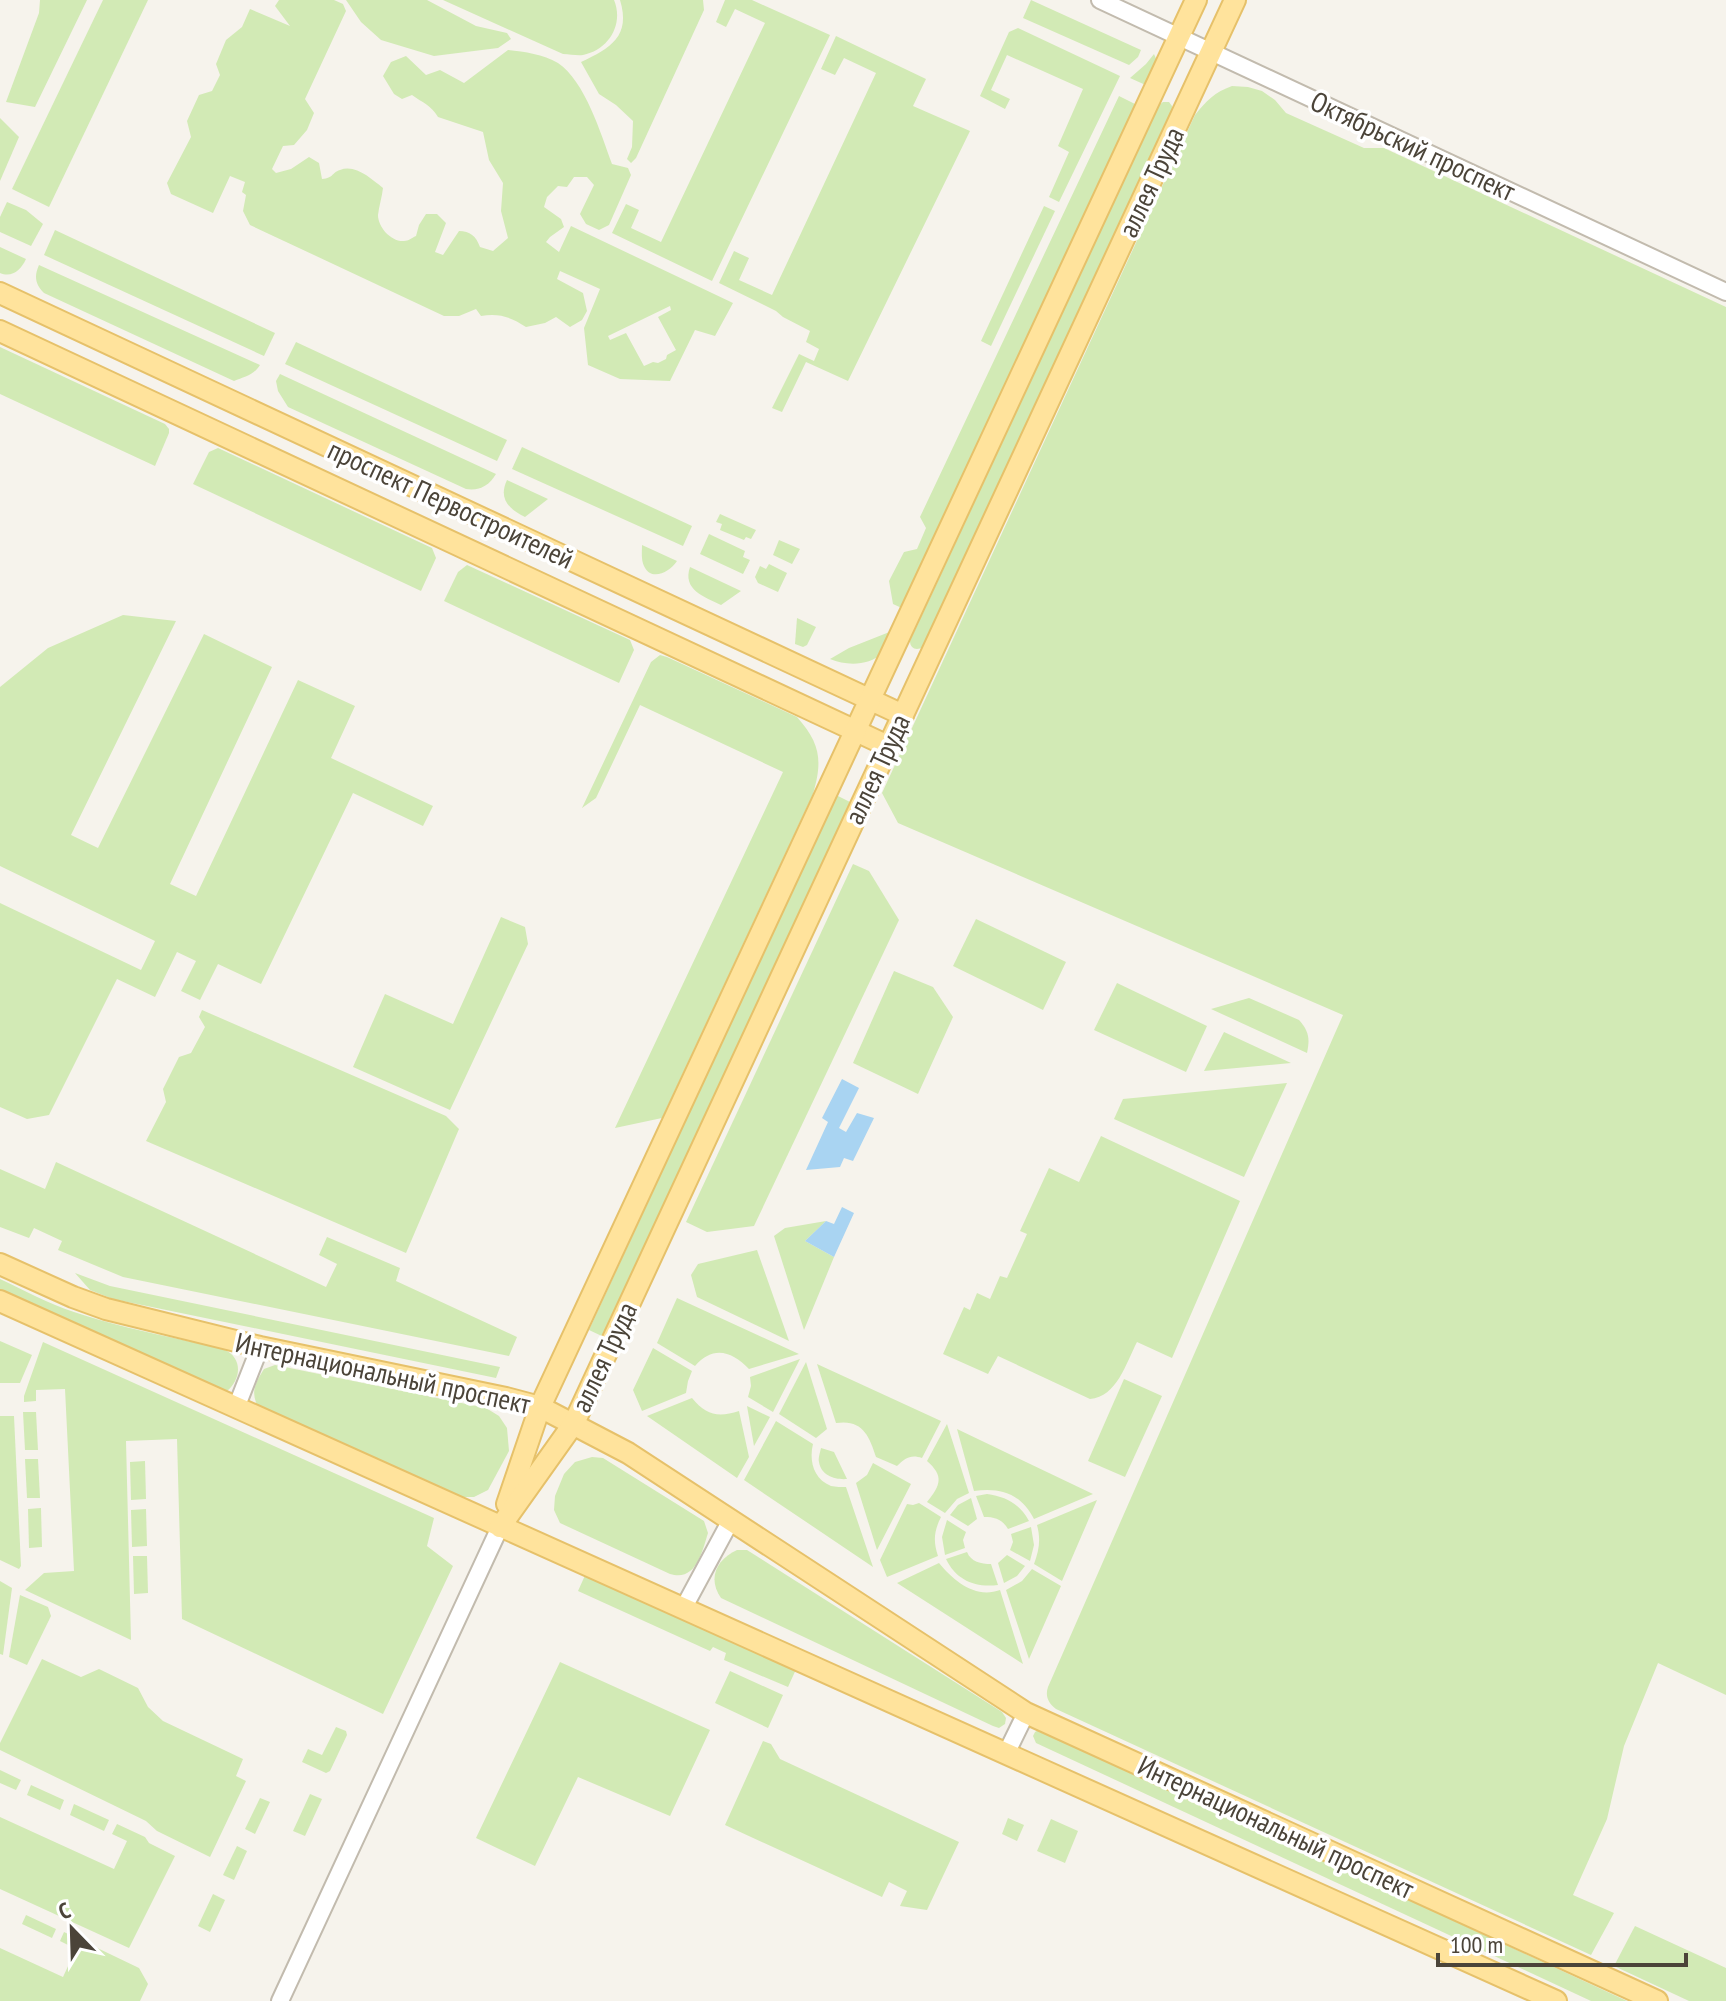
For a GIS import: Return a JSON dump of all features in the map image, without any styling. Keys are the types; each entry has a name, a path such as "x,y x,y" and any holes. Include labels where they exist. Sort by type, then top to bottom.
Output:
{"main road":[{"name":"аллея Труда","path":"500,1527 540,1407 1196,0"},
{"name":"аллея Труда","path":"500,1527 574,1423 1235,0"},
{"name":"проспект Первостроителей","path":"0,293 903,715"},
{"name":"проспект Первостроителей","path":"0,331 888,746"},
{"path":"235,441 250,410"},
{"path":"456,544 470,513"},
{"path":"654,636 668,605"},
{"name":"Интернациональный проспект","path":"0,1264 106,1309 260,1347 540,1407 628,1453 1026,1713 1657,2001"},
{"name":"Интернациональный проспект","path":"0,1301 1556,2001"}],"street":[{"name":"Октябрьский проспект","path":"1100,0 1726,292"},
{"path":"236,1408 260,1347"},
{"path":"683,1609 731,1520"},
{"name":"аллея Труда","path":"280,2001 500,1527"},
{"path":"1006,1754 1026,1713"}],"green space":[{"path":"40,0 87,0 35,107 6,102 39,13"},
{"path":"103,0 148,0 49,207 12,189"},
{"path":"279,0 334,0 343,4 346,11 305,99 314,113 307,130 294,145 283,146 272,169 276,173 291,169 309,157 319,163 322,179 340,170 352,169 383,188 379,220 386,233 394,239 406,241 416,236 426,214 437,214 446,223 435,252 443,255 459,231 469,233 480,247 493,251 508,238 501,211 503,183 489,160 483,132 438,117 430,107 412,95 402,99 394,94 383,76 391,62 406,56 426,75 440,70 464,83 508,50 546,57 568,71 576,82 591,109 612,164 628,168 631,175 609,225 599,230 586,224 580,214 594,185 587,177 574,177 567,187 558,186 547,197 544,207 561,219 564,227 546,242 559,252 571,226 733,303 715,336 695,330 670,381 620,379 588,365 584,328 600,289 560,271 557,279 583,293 587,311 582,320 570,327 556,317 526,327 505,317 481,316 476,309 459,316 444,316 250,225 243,211 245,182 230,176 213,213 171,194 167,183 191,137 187,121 199,95 212,91 220,75 216,64 226,40 242,27 250,9 290,26 275,6","holes":["670,306 671,310 658,317 676,350 658,363 644,366 626,333 610,340 608,336"]},
{"path":"346,0 427,0 476,26 507,33 511,39 498,48 434,56 381,40 361,22"},
{"path":"443,0 614,0 617,18 612,35 600,48 583,55 563,54"},
{"path":"620,0 703,0 704,10 631,163 627,159 632,147 633,121 599,94 581,62 616,39 623,23"},
{"path":"725,0 752,0 830,35 712,281 612,233 626,204 639,210 631,228 661,242 765,23 735,9 726,27 716,22"},
{"path":"1031,0 1141,50 1138,57 1129,65 1023,18"},
{"path":"1018,28 1120,76 1059,202 1049,197 1069,152 1058,146 1083,89 1007,55 991,90 1010,99 1005,109 980,96 1009,32"},
{"path":"836,36 926,79 913,106 970,131 848,381 806,362 782,412 772,408 799,354 814,361 819,349 806,342 810,331 719,283 734,251 749,258 739,280 772,295 876,73 844,58 835,75 821,69"},
{"path":"1154,54 1157,61 1150,87 1130,78 1146,64"},
{"path":"1232,86 1262,91 1286,113 1364,148 1384,148 1726,307 1726,1695 1658,1663 1624,1746 1607,1819 1573,1895 1614,1913 1591,1955 1056,1709 1047,1696 1048,1687 1343,1015 898,823 882,793 1195,115 1211,98"},
{"path":"1119,96 1141,107 906,610 893,604 889,581 904,552 917,549 926,528 920,517"},
{"path":"1163,102 1169,102 1172,111 923,647 914,648 910,641"},
{"path":"0,118 19,137 0,181"},
{"path":"7,202 26,210 43,224 31,246 0,232 0,217"},
{"path":"1044,206 1055,211 991,346 981,341"},
{"path":"55,230 275,333 264,356 44,255"},
{"path":"0,247 26,259 22,267 16,272 0,273"},
{"path":"39,265 260,365 252,373 234,381 44,293 36,280"},
{"path":"296,342 507,440 497,461 285,364"},
{"path":"0,347 165,424 169,433 155,466 0,394"},
{"path":"280,374 496,474 483,487 466,489 288,407 278,391 276,381"},
{"path":"522,447 692,526 683,546 512,469"},
{"path":"218,448 432,548 436,558 421,591 193,484 209,452"},
{"path":"507,480 548,499 525,517 507,503 504,493"},
{"path":"720,514 756,530 751,539 746,537 744,540 720,530 722,524 716,522"},
{"path":"709,534 745,551 743,557 750,560 743,574 700,554"},
{"path":"779,540 800,549 792,564 773,555"},
{"path":"642,545 677,561 665,572 651,574 643,564"},
{"path":"769,564 787,573 778,592 758,583 755,577 760,566 766,569"},
{"path":"467,565 630,640 634,650 619,683 444,601 458,572"},
{"path":"690,567 741,591 721,605 696,592 689,582"},
{"path":"123,615 176,621 71,835 98,848 204,634 272,667 170,884 196,896 298,680 355,706 331,758 433,806 423,826 353,793 261,984 218,964 200,1000 181,991 196,961 177,952 155,997 117,979 49,1115 27,1119 0,1107 0,903 141,970 155,941 0,866 0,687 48,648"},
{"path":"797,618 816,627 803,647 795,644"},
{"path":"897,629 885,651 871,660 850,664 830,659 849,648"},
{"path":"660,655 797,717 815,744 818,771 813,794 662,1118 615,1128 783,772 640,705 596,798 582,808 651,662"},
{"path":"836,795 852,803 606,1338 589,1330"},
{"path":"853,864 869,871 899,920 754,1226 707,1232 686,1222"},
{"path":"501,917 525,927 528,944 450,1110 353,1067 385,994 453,1024"},
{"path":"976,919 1066,962 1043,1010 953,966"},
{"path":"894,971 933,987 953,1017 918,1094 853,1063"},
{"path":"1117,983 1207,1026 1186,1072 1094,1030"},
{"path":"1249,998 1299,1020 1308,1035 1307,1053 1211,1009"},
{"path":"202,1010 446,1116 459,1129 406,1253 146,1141 166,1102 163,1089 179,1057 191,1053 205,1027 199,1017"},
{"path":"1224,1032 1291,1063 1204,1071"},
{"path":"1287,1083 1244,1177 1114,1119 1123,1099"},
{"path":"1101,1136 1240,1201 1172,1358 1137,1342 1114,1386 1099,1397 1090,1399 998,1356 988,1374 943,1354 964,1307 970,1310 977,1293 990,1299 1000,1276 1007,1278 1027,1234 1020,1231 1049,1168 1079,1182"},
{"path":"56,1162 326,1287 337,1264 319,1255 327,1237 400,1268 396,1281 517,1337 509,1356 123,1277 58,1250 62,1241 34,1228 29,1238 0,1227 0,1169 45,1189"},
{"path":"826,1221 805,1241 834,1257 804,1330 774,1236 785,1228"},
{"path":"757,1250 789,1341 697,1297 691,1275 698,1264"},
{"path":"75,1273 110,1286 500,1367 496,1378 113,1299 90,1290"},
{"path":"0,1279 55,1305 87,1316 226,1351 237,1363 235,1381 222,1394 0,1294"},
{"path":"677,1298 799,1354 749,1369 736,1358 716,1353 695,1366 657,1343"},
{"path":"0,1341 32,1355 20,1383 0,1383"},
{"path":"43,1342 434,1518 427,1546 453,1566 383,1714 182,1619 177,1439 126,1441 131,1640 25,1590 44,1573 74,1571 65,1389 36,1390 36,1401 24,1402"},
{"path":"653,1348 692,1371 686,1393 642,1411 633,1390"},
{"path":"800,1359 773,1412 748,1397 750,1377"},
{"path":"806,1362 827,1429 816,1438 779,1414"},
{"path":"817,1364 941,1421 922,1458 908,1458 897,1466 876,1457 867,1436 858,1426 836,1423"},
{"path":"275,1365 486,1408 499,1416 507,1428 509,1451 488,1490 474,1497 461,1497 386,1470 261,1414 254,1396 255,1386 264,1369"},
{"path":"1124,1379 1162,1396 1125,1477 1088,1461"},
{"path":"692,1398 713,1414 739,1411 749,1457 737,1478 647,1416"},
{"path":"747,1406 770,1417 754,1446"},
{"path":"23,1412 36,1412 38,1450 25,1450"},
{"path":"0,1416 14,1416 19,1569 0,1560"},
{"path":"776,1421 813,1444 812,1462 820,1479 831,1486 846,1487 873,1567 744,1480"},
{"path":"947,1424 969,1493 957,1499 945,1513 927,1502 939,1481 936,1471 927,1461"},
{"path":"957,1429 1093,1494 1034,1519 1023,1504 1009,1494 993,1490 974,1491"},
{"path":"821,1448 834,1452 847,1479 834,1478 823,1471 819,1460"},
{"path":"592,1457 603,1458 704,1521 708,1533 692,1570 686,1574 670,1574 560,1523 554,1510 555,1496 564,1474 575,1462"},
{"path":"25,1459 38,1459 40,1498 27,1498"},
{"path":"145,1461 146,1499 131,1500 130,1462"},
{"path":"873,1463 911,1484 877,1550 856,1483 867,1475"},
{"path":"987,1494 1011,1502 1029,1521 1008,1529 998,1519 984,1517 976,1496"},
{"path":"971,1498 977,1519 968,1526 950,1515 958,1505"},
{"path":"1097,1500 1062,1581 1034,1564 1039,1545 1037,1525"},
{"path":"919,1503 941,1517 935,1536 938,1556 887,1577 880,1560 907,1504"},
{"path":"41,1508 42,1547 29,1548 28,1509"},
{"path":"146,1509 147,1546 132,1547 131,1510"},
{"path":"947,1520 966,1532 963,1540 965,1548 945,1555 942,1537"},
{"path":"1031,1527 1034,1545 1030,1561 1010,1550 1013,1542 1011,1534"},
{"path":"737,1550 747,1550 1002,1712 1006,1718 1005,1724 999,1728 993,1726 721,1598 715,1583 716,1570 724,1558"},
{"path":"967,1552 977,1562 991,1564 998,1585 974,1584 955,1572 946,1559"},
{"path":"1007,1555 1025,1566 1017,1576 1004,1583 998,1563"},
{"path":"133,1556 147,1556 148,1593 134,1594"},
{"path":"939,1563 966,1587 982,1592 1000,1590 1023,1664 897,1583"},
{"path":"1032,1569 1061,1586 1029,1659 1006,1590 1022,1581"},
{"path":"587,1571 798,1665 788,1687 724,1660 726,1653 713,1647 710,1651 578,1591"},
{"path":"0,1581 12,1588 3,1655 0,1654"},
{"path":"20,1595 48,1607 51,1616 27,1665 9,1657"},
{"path":"42,1659 81,1677 99,1669 138,1688 148,1707 163,1721 243,1759 236,1776 246,1781 210,1857 157,1831 146,1821 0,1750 0,1743"},
{"path":"560,1662 710,1730 670,1816 578,1777 535,1866 476,1838"},
{"path":"730,1671 783,1695 768,1728 715,1703"},
{"path":"336,1727 346,1731 347,1735 330,1771 326,1773 302,1762 308,1749 322,1755"},
{"path":"1040,1729 1627,2001 1591,2001 1036,1743 1033,1736"},
{"path":"763,1741 771,1744 780,1759 959,1842 927,1910 900,1906 907,1891 889,1882 882,1897 725,1825"},
{"path":"0,1770 21,1780 16,1790 0,1783"},
{"path":"31,1785 64,1800 60,1810 27,1795"},
{"path":"310,1794 322,1799 305,1836 293,1831"},
{"path":"260,1798 270,1802 255,1834 245,1829"},
{"path":"74,1804 109,1820 104,1831 70,1815"},
{"path":"0,1817 114,1869 127,1841 112,1834 117,1824 175,1856 129,1948 0,1889"},
{"path":"1008,1818 1024,1825 1017,1841 1002,1834"},
{"path":"1051,1819 1078,1831 1065,1863 1037,1851"},
{"path":"237,1846 247,1851 234,1880 223,1875"},
{"path":"213,1894 225,1900 210,1932 198,1926"},
{"path":"26,1915 56,1929 52,1938 22,1924"},
{"path":"1635,1926 1726,1968 1726,2001 1689,2001 1614,1966"},
{"path":"64,1932 139,1968 148,1984 140,2001 0,2001 0,1948 63,1977 76,1949 60,1941"}],"water":[{"path":"842,1079 859,1088 839,1128 846,1132 857,1113 874,1118 853,1161 844,1158 840,1167 806,1170 828,1122 822,1118"},
{"path":"842,1207 854,1213 834,1257 805,1241 826,1221 834,1224"}]}
